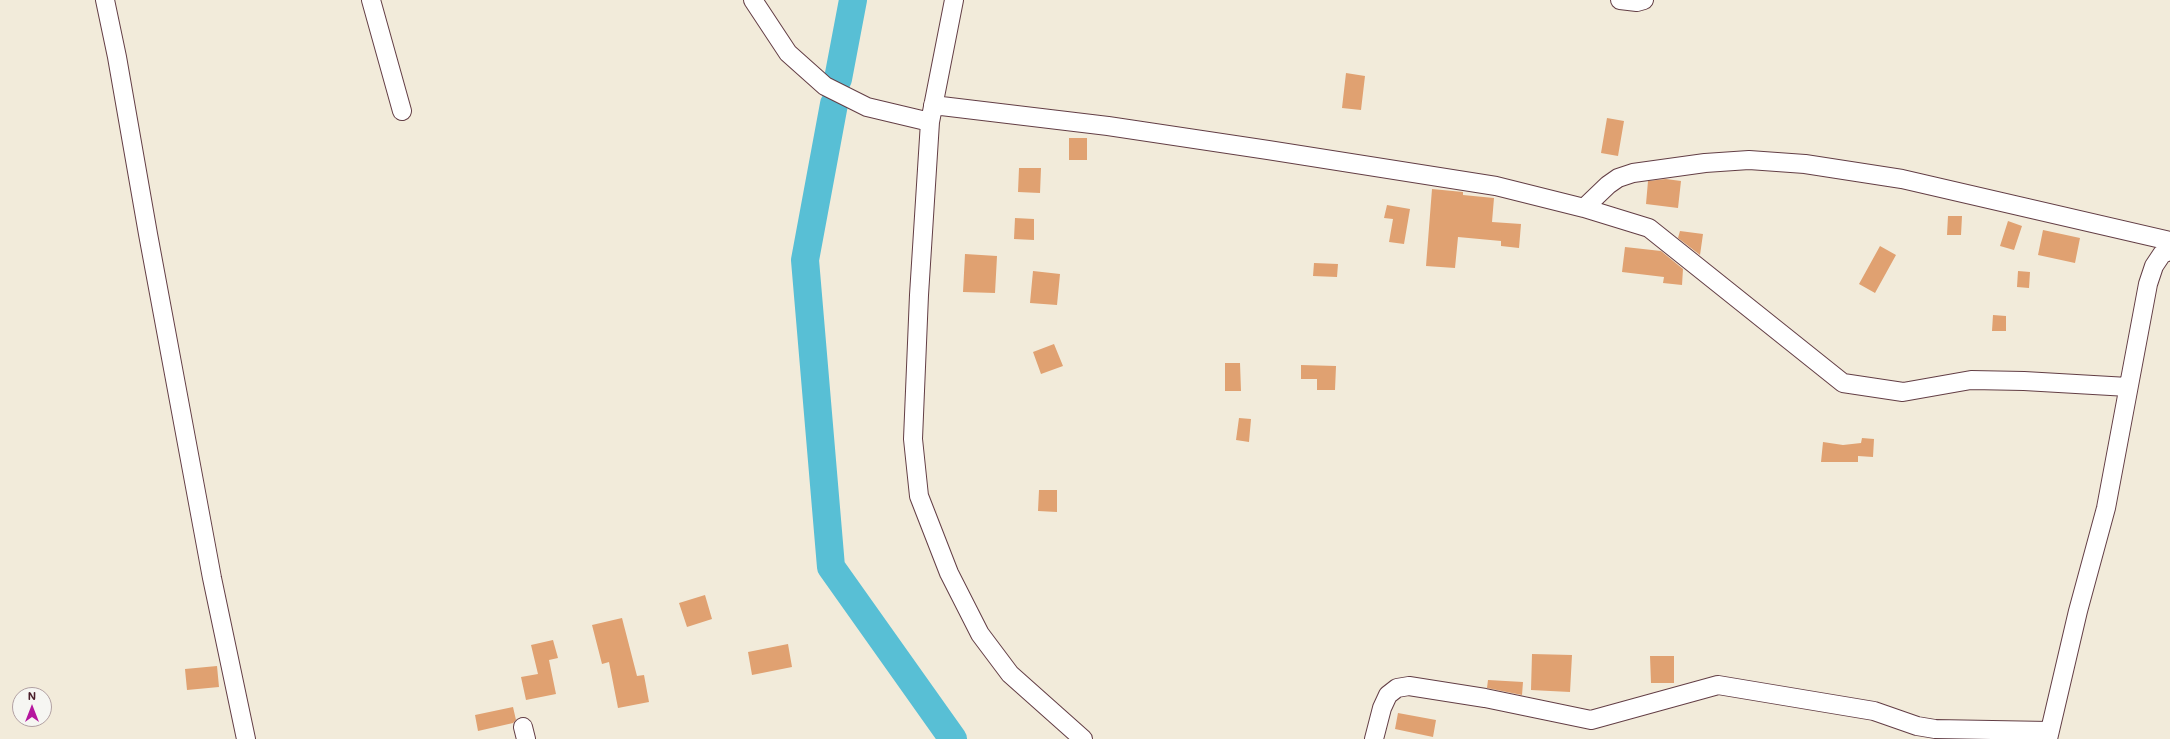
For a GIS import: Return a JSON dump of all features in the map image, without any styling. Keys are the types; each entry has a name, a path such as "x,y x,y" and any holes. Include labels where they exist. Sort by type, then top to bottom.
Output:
{"street":[{"path":"105,0 117,57 148,234 212,578 246,739"},
{"path":"371,0 402,110"},
{"path":"753,0 788,53 825,86 868,107 932,114 1108,126 1268,150 1496,186 1584,208 1649,228 1843,383 1903,392 1971,380 2128,386"},
{"path":"954,0 932,114 919,295 913,439 919,496 949,573 980,634 1010,674 1084,739"},
{"path":"1620,0 1637,2 1644,0"},
{"path":"1584,208 1608,184 1633,173 1705,163 1749,160 1804,164 1902,179 2170,241"},
{"path":"1374,739 1382,708 1388,695 1397,688 1409,686 1485,698 1591,720 1718,685 1874,711 1917,726 1935,729 2048,735 2106,508 2148,284 2154,266 2162,254 2170,251"}],"building":[{"path":"1346,73 1365,76 1361,110 1342,108"},
{"path":"1607,118 1624,121 1618,156 1601,153"},
{"path":"1069,138 1087,138 1087,160 1069,160"},
{"path":"1019,168 1041,168 1040,193 1018,192"},
{"path":"1666,179 1681,181 1678,208 1646,204 1648,181"},
{"path":"1432,189 1463,192 1463,195 1494,198 1492,222 1521,224 1519,248 1501,246 1501,241 1458,237 1455,268 1426,266"},
{"path":"1387,205 1410,209 1404,244 1389,242 1393,219 1384,218"},
{"path":"1948,216 1962,216 1961,235 1947,235"},
{"path":"1015,218 1034,219 1034,240 1014,239"},
{"path":"2008,221 2022,226 2014,250 2000,246"},
{"path":"2043,230 2080,238 2075,263 2038,255"},
{"path":"1680,231 1703,234 1700,255 1678,238"},
{"path":"1880,246 1896,255 1875,293 1859,284"},
{"path":"1625,247 1661,251 1683,269 1682,285 1663,283 1664,277 1622,272"},
{"path":"965,254 997,256 995,293 963,292"},
{"path":"1314,263 1338,264 1337,277 1313,276"},
{"path":"1033,271 1060,274 1057,305 1030,303"},
{"path":"2018,271 2030,272 2029,288 2017,287"},
{"path":"1993,315 2006,316 2006,331 1992,331"},
{"path":"1054,344 1063,366 1041,374 1033,352"},
{"path":"1225,363 1240,363 1241,391 1225,391"},
{"path":"1301,365 1336,366 1335,390 1317,390 1317,379 1301,379"},
{"path":"1239,418 1251,419 1249,442 1236,440"},
{"path":"1862,438 1874,439 1873,457 1858,456 1858,462 1821,462 1823,442 1843,445 1861,443"},
{"path":"1039,490 1057,490 1057,512 1038,511"},
{"path":"705,595 712,619 687,627 679,603"},
{"path":"622,618 637,676 644,675 649,702 618,708 609,662 602,664 592,625"},
{"path":"553,640 558,658 549,660 556,694 526,700 521,677 538,674 531,645"},
{"path":"788,644 792,667 752,675 748,652"},
{"path":"1532,654 1572,655 1570,692 1531,690"},
{"path":"1650,656 1674,656 1674,683 1651,683"},
{"path":"217,666 219,687 187,690 185,669"},
{"path":"1488,680 1523,682 1522,695 1487,688"},
{"path":"513,707 516,720 513,723 478,731 475,715"},
{"path":"1398,713 1436,720 1433,737 1395,729"}],"waterway":[{"path":"838,79 853,0"},
{"path":"834,104 805,260 831,567 953,739"}]}
